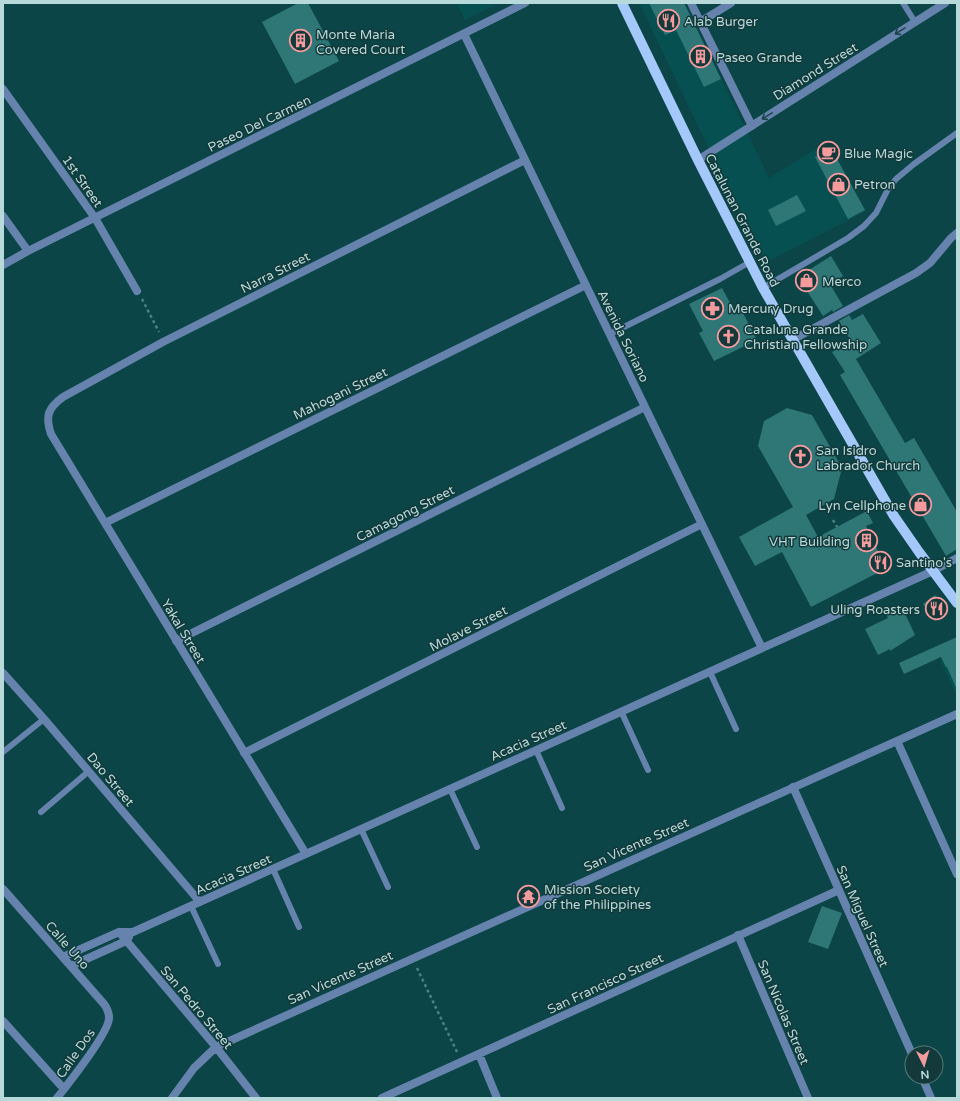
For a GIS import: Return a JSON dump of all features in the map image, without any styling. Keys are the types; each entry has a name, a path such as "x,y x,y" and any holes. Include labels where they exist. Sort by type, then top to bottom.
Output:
{"main road":[{"name":"Catalunan Grande Road","path":"622,3 698,160 763,288 792,340 881,495 933,571 957,603"}],"street":[{"name":"Paseo Del Carmen","path":"3,265 28,251 525,3"},
{"path":"691,3 752,126"},
{"path":"700,22 731,3"},
{"name":"Diamond Street","path":"698,160 945,3"},
{"name":"Avenida Soriano","path":"464,34 762,648"},
{"name":"1st Street","path":"3,90 95,218 137,291"},
{"name":"Narra Street","path":"48,418 49,412 55,403 63,397 163,342 525,160"},
{"path":"3,216 28,251"},
{"path":"792,340 916,273 930,263 957,233"},
{"name":"Mahogani Street","path":"105,523 586,284"},
{"name":"Camagong Street","path":"176,641 645,407"},
{"name":"Yakal Street","path":"48,418 48,427 51,434 306,854"},
{"name":"Molave Street","path":"244,753 702,524"},
{"name":"Acacia Street","path":"63,957 119,932 133,932 933,571 957,558"},
{"name":"Dao Street","path":"3,673 89,771 200,902"},
{"name":"San Vicente Street","path":"172,1098 194,1068 216,1047 957,714"},
{"path":"897,741 957,874"},
{"name":"San Miguel Street","path":"793,787 908,1045"},
{"name":"Calle Uno","path":"3,889 104,1004 110,1019"},
{"name":"San Francisco Street","path":"382,1098 839,890"},
{"name":"San Pedro Street","path":"119,932 216,1047 256,1098"},
{"name":"Acacia Street","path":"71,966 126,941 133,932"},
{"name":"San Nicolas Street","path":"738,935 808,1098"},
{"name":"Calle Dos","path":"57,1098 100,1040 110,1019"},
{"path":"3,1021 64,1089"},
{"path":"479,1054 497,1098"},
{"path":"926,1085 932,1098"}],"lane":[{"path":"903,3 915,22"},
{"path":"763,288 848,238 864,226 876,213 888,189 896,179 957,133"},
{"path":"610,334 750,262"},
{"path":"710,672 736,729"},
{"path":"621,712 648,770"},
{"path":"3,752 44,719"},
{"path":"536,750 562,808"},
{"path":"41,812 89,771"},
{"path":"450,789 477,846"},
{"path":"361,829 388,887"},
{"path":"272,869 299,927"},
{"path":"191,906 218,964"}],"path":[{"path":"137,291 163,342"},
{"path":"833,520 837,527"},
{"path":"413,958 461,1062"}],"shaded area":[{"path":"457,3 499,3 465,20"},
{"path":"639,3 685,3 769,178 828,141 866,211 767,262 734,201"},
{"path":"957,652 957,697 940,659"}],"building":[{"name":"Monte Maria Covered Court","path":"298,3 308,3 339,61 295,84 262,22"},
{"name":"Paseo Grande","path":"649,3 684,3 721,79 704,87 676,30 665,35"},
{"path":"831,148 865,210 848,219 815,157"},
{"path":"797,195 806,211 776,226 768,210"},
{"path":"831,256 843,276 830,284 843,306 833,312 832,310 823,316 798,277"},
{"path":"722,288 736,314 742,311 757,340 714,361 699,333 703,331 689,304"},
{"path":"863,314 881,343 856,359 905,443 914,438 957,512 957,549 946,556 840,375 845,372 832,352 851,341 839,321 849,315 852,320"},
{"path":"787,408 812,415 842,468 834,499 806,515 818,537 867,511 873,523 866,526 885,569 811,607 782,552 755,566 739,537 793,507 758,446 764,421"},
{"path":"935,595 948,612 935,621 923,604"},
{"path":"902,607 915,635 890,651 890,649 878,655 865,629 888,618 886,614"},
{"path":"957,637 957,690 941,657 904,674 899,663"},
{"path":"822,906 842,913 828,949 808,942"}],"place":[{"name":"Alab Burger","path":"669,21"},
{"name":"Monte Maria Covered Court","path":"301,41"},
{"name":"Paseo Grande","path":"700,57"},
{"name":"Blue Magic","path":"829,153"},
{"name":"Petron","path":"838,184"},
{"name":"Merco","path":"807,281"},
{"name":"Mercury Drug","path":"712,308"},
{"name":"Cataluna Grande Christian Fellowship","path":"728,336"},
{"name":"San Isidro Labrador Church","path":"800,457"},
{"name":"Lyn Cellphone","path":"921,505"},
{"name":"VHT Building","path":"866,541"},
{"name":"Santino's","path":"880,562"},
{"name":"Uling Roasters","path":"936,609"},
{"name":"Mission Society of the Philippines","path":"529,896"}]}
